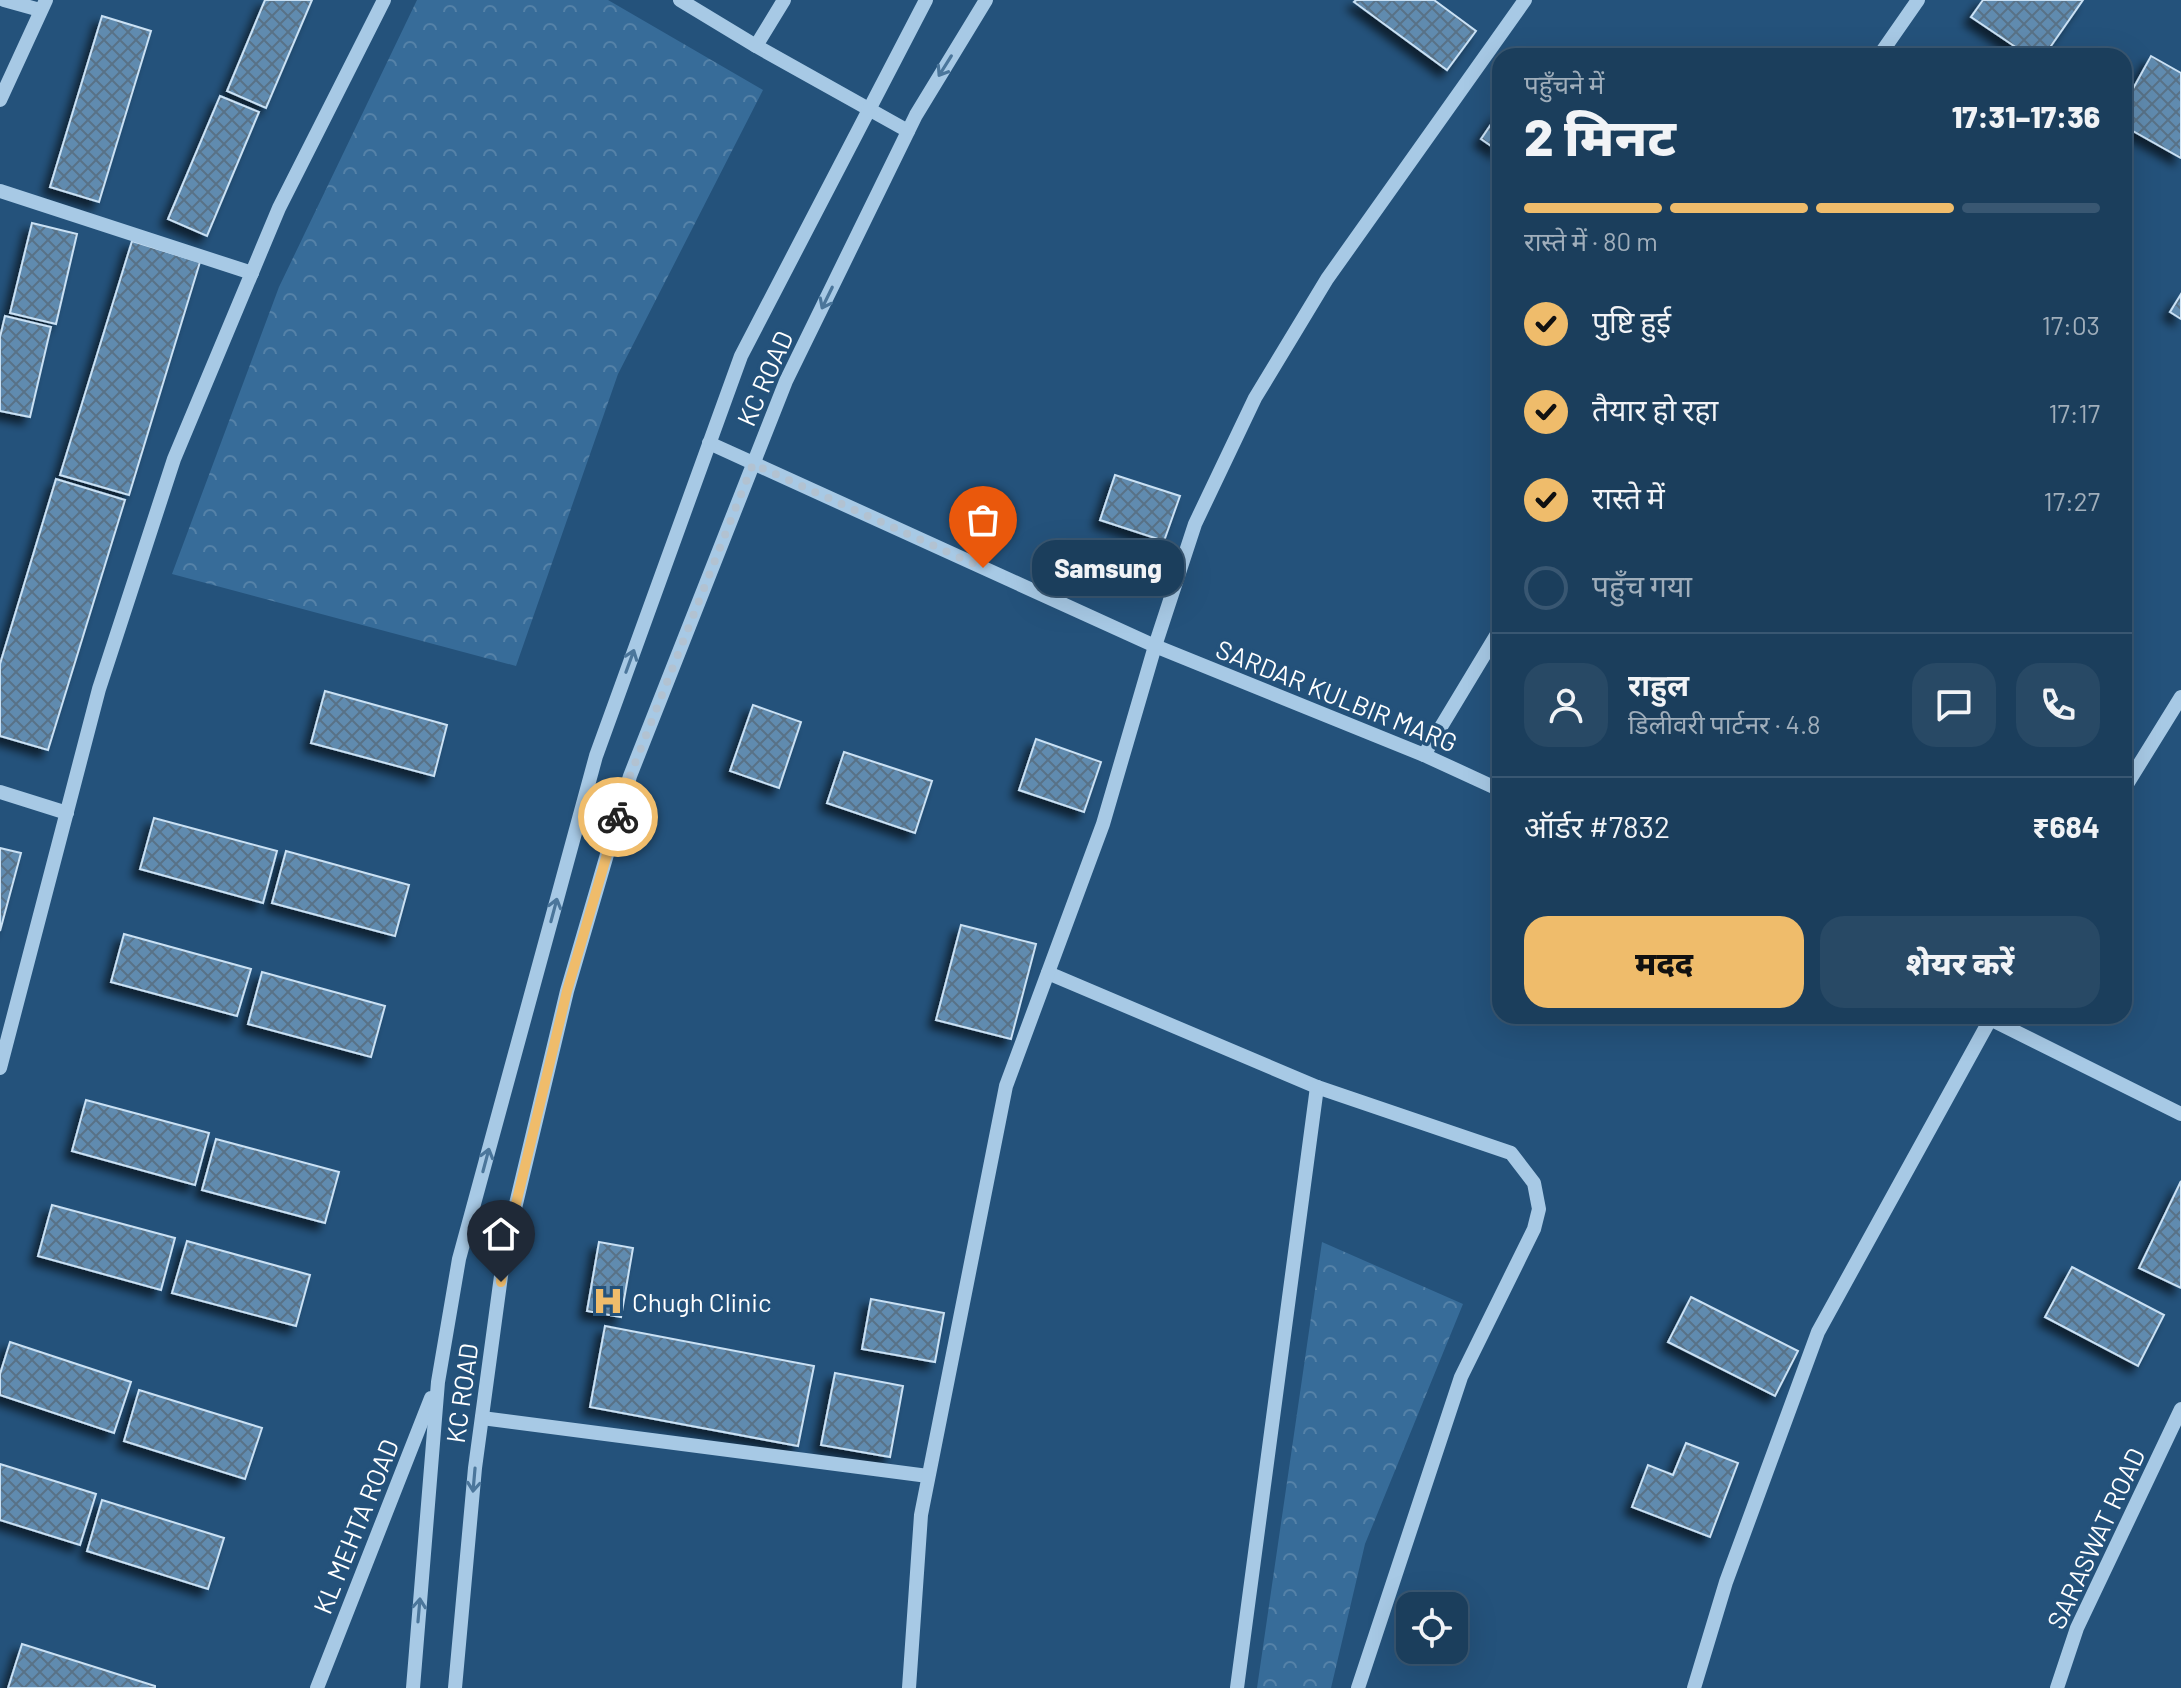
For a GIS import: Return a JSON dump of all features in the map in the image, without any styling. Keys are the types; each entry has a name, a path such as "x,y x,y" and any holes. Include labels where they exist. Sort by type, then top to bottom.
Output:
{"street":[{"path":"0,100 43,5 4,0"},
{"path":"0,1068 99,689 174,459 279,208 384,0"},
{"path":"680,0 908,131"},
{"path":"756,46 784,0"},
{"path":"413,1688 438,1382 459,1259 596,756 741,356 926,0"},
{"name":"KC ROAD","path":"455,1688 482,1418 504,1254 567,991 630,776 786,381 908,131 986,0"},
{"path":"909,1688 921,1515 1006,1086 1103,824 1155,646 1195,524 1255,398 1327,279 1525,0"},
{"path":"1885,48 1918,0"},
{"path":"0,191 252,273"},
{"name":"SARDAR KULBIR MARG","path":"709,443 1155,646 1424,755 1492,786"},
{"path":"1424,755 1492,642"},
{"path":"2132,776 2181,697"},
{"path":"0,792 67,813"},
{"path":"1048,973 1317,1087 1511,1153 1534,1183 1539,1209 1534,1229 1461,1377 1358,1688"},
{"path":"1694,1688 1726,1582 1818,1332 1984,1024"},
{"path":"2002,1024 2181,1114"},
{"path":"1237,1688 1317,1087"},
{"name":"KL MEHTA ROAD","path":"317,1688 438,1382"},
{"name":"SARASWAT ROAD","path":"2057,1688 2077,1628 2181,1409"},
{"path":"482,1418 928,1476"}],"green space":[{"path":"417,0 608,0 763,90 618,374 516,666 172,574 279,287"},
{"path":"1322,1242 1463,1304 1365,1544 1331,1688 1257,1688"}],"building":[{"path":"265,0 312,0 266,108 227,91"},
{"path":"1434,0 1476,31 1447,70 1354,2"},
{"path":"1983,0 2083,0 2050,48 2017,48 1971,17"},
{"path":"102,16 151,31 99,202 50,187"},
{"path":"2151,56 2181,73 2181,158 2132,130 2132,90"},
{"path":"220,96 259,112 207,236 168,219"},
{"path":"1492,123 1492,147 1481,139"},
{"path":"32,223 77,234 56,324 10,313"},
{"path":"132,241 200,262 129,495 60,475"},
{"path":"2181,294 2181,319 2170,312"},
{"path":"5,316 51,327 30,417 0,411 0,337"},
{"path":"1115,475 1180,496 1164,541 1100,520"},
{"path":"56,479 125,500 48,750 0,736 0,664"},
{"path":"325,691 447,725 434,776 311,743"},
{"path":"753,705 801,722 779,788 730,771"},
{"path":"1036,739 1101,762 1084,812 1019,790"},
{"path":"844,752 932,781 915,833 827,803"},
{"path":"154,818 277,851 263,903 140,869"},
{"path":"0,848 21,853 0,931"},
{"path":"286,851 409,885 395,936 272,903"},
{"path":"961,925 1036,944 1011,1039 936,1020"},
{"path":"124,934 251,969 237,1016 111,982"},
{"path":"262,972 385,1006 371,1057 248,1024"},
{"path":"86,1100 209,1133 195,1185 72,1151"},
{"path":"216,1139 339,1172 325,1223 202,1190"},
{"path":"2181,1181 2181,1288 2139,1268"},
{"path":"52,1205 175,1238 161,1290 38,1256"},
{"path":"187,1241 310,1275 296,1326 172,1293"},
{"path":"599,1242 633,1248 621,1317 587,1311"},
{"path":"2072,1267 2164,1315 2138,1366 2045,1317"},
{"path":"1691,1297 1798,1351 1775,1396 1668,1342"},
{"path":"871,1299 944,1313 935,1362 862,1349"},
{"path":"605,1326 814,1366 798,1446 590,1407"},
{"path":"10,1342 131,1382 114,1433 0,1395 0,1374"},
{"path":"835,1373 903,1386 890,1457 821,1445"},
{"path":"139,1390 262,1428 245,1479 124,1441"},
{"path":"1686,1443 1738,1463 1710,1537 1632,1507 1648,1465 1673,1475"},
{"path":"0,1464 96,1494 80,1545 0,1520"},
{"path":"102,1500 224,1538 208,1589 87,1551"},
{"path":"22,1644 155,1686 155,1688 8,1688"}],"way so far":[{"path":"618,817 630,776 753,464 983,568"}],"place":[{"name":"Samsung","path":"983,568"},
{"name":"Chugh Clinic","path":"608,1301"}],"route":[{"path":"501,1282 504,1254 567,991 618,817"}]}
